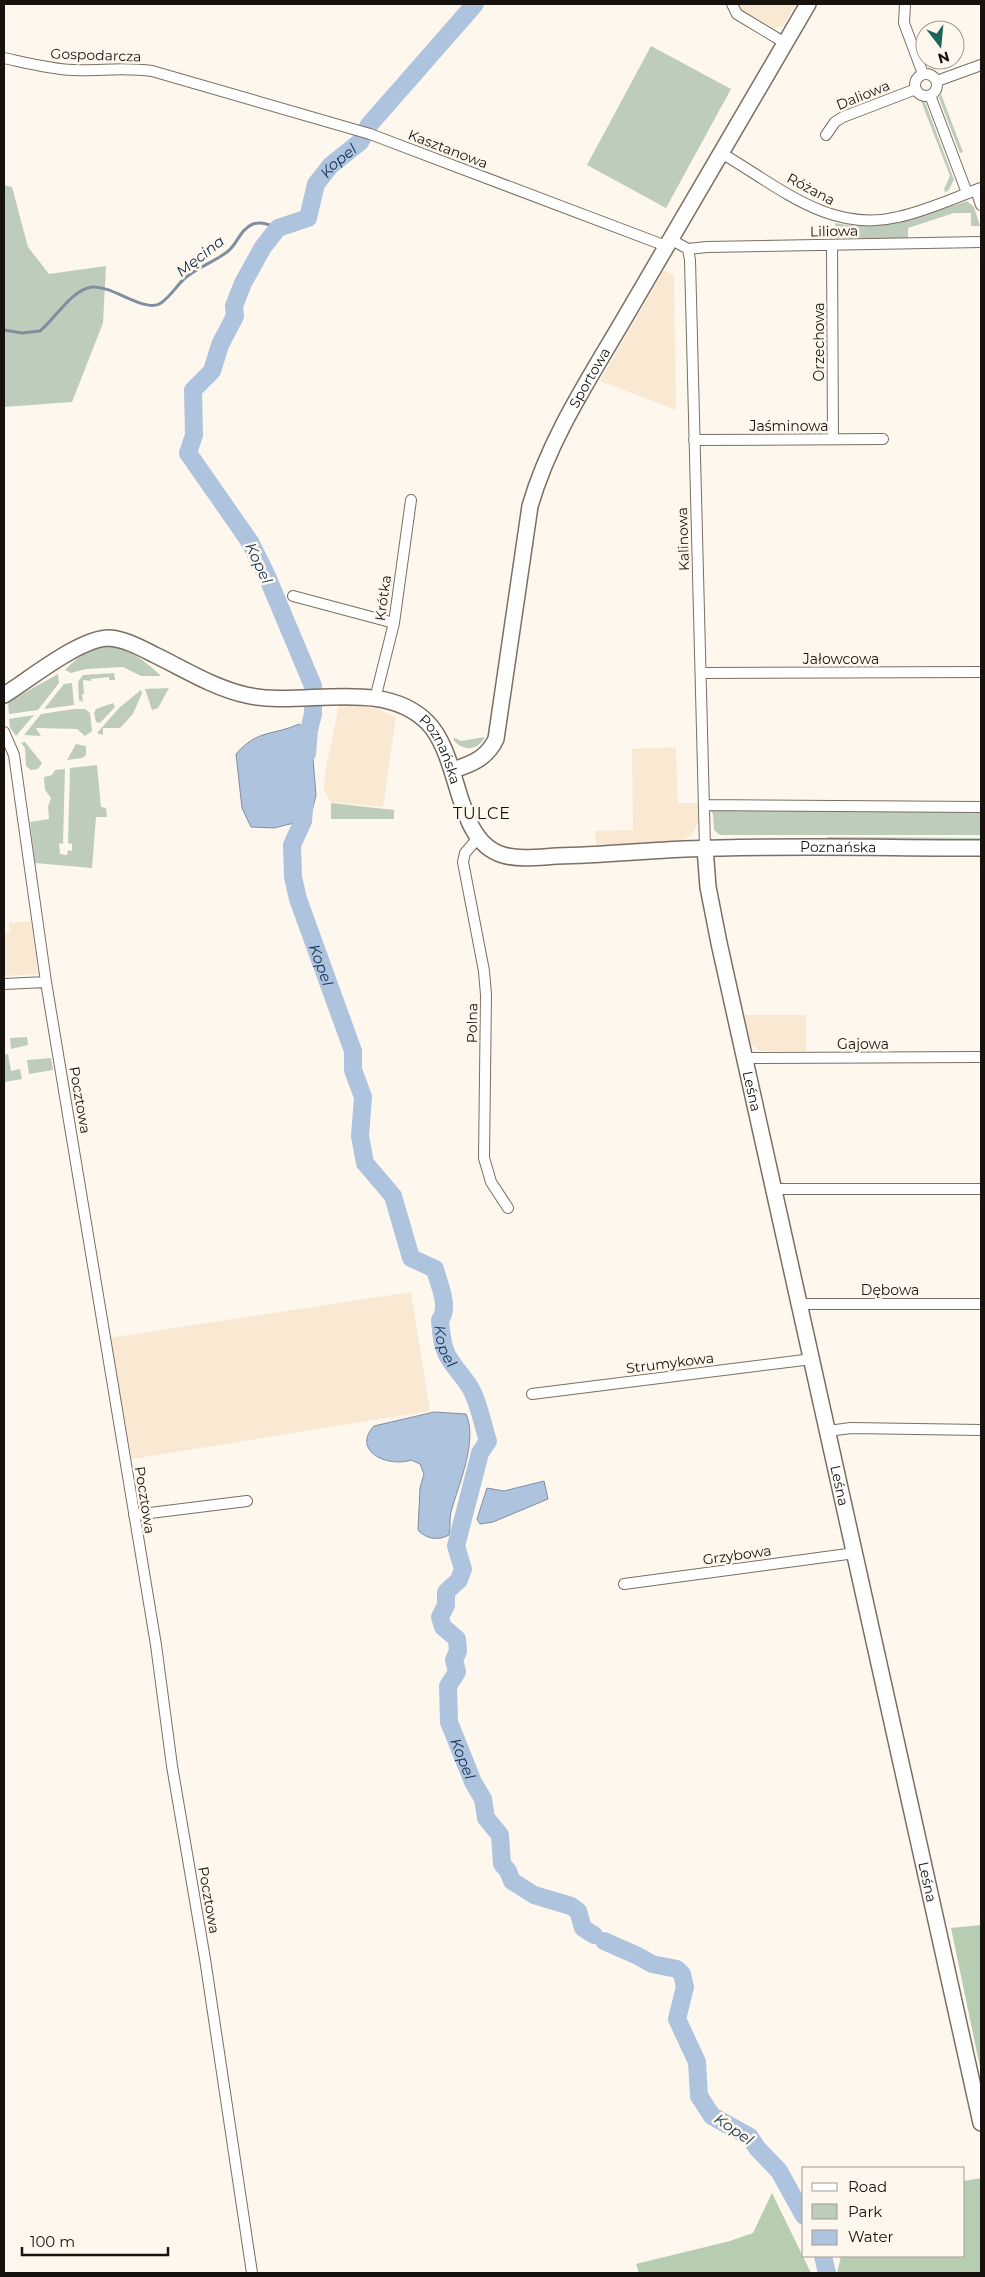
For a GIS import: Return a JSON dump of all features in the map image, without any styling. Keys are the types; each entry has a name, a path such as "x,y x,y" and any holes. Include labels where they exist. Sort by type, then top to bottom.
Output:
{"street":[{"path":"732,4 737,14 785,43"},
{"name":"Sportowa","path":"453,770 484,756 496,739 523,546 536,484 552,446 808,4"},
{"path":"905,4 904,23 923,74"},
{"name":"Gospodarcza","path":"4,58 51,68 90,70 125,68 152,71 215,91"},
{"path":"937,81 981,65"},
{"path":"923,74 932,75 937,81 936,90 930,95 922,94 916,89 916,81 923,74"},
{"name":"Daliowa","path":"826,135 835,122 843,116 916,89"},
{"name":"Kasztanowa","path":"215,91 370,134 668,243"},
{"path":"930,95 981,205"},
{"name":"Różana","path":"721,153 816,210 845,219 878,220 899,217 975,190"},
{"name":"Liliowa","path":"688,250 707,247 981,242"},
{"path":"668,243 688,250"},
{"name":"Orzechowa","path":"832,245 832,439"},
{"name":"Kalinowa","path":"688,250 705,848"},
{"name":"Jaśminowa","path":"694,440 883,439"},
{"name":"Krótka","path":"375,699 394,623 410,500"},
{"path":"293,596 394,623"},
{"name":"Poznańska","path":"4,695 87,642 109,638 127,642 212,683 244,695 262,698 350,696 375,699 403,706 428,723 440,740 453,770 467,820 477,839 493,852 519,857 705,848 981,848"},
{"name":"Jałowcowa","path":"701,673 981,672"},
{"name":"Pocztowa","path":"4,731 14,756 46,982 205,1959 252,2273"},
{"path":"704,805 981,807"},
{"name":"Polna","path":"477,839 465,853 463,862 484,971 486,995 484,1158 491,1182 508,1208"},
{"name":"Leśna","path":"705,848 708,887 745,1058 981,2123"},
{"path":"4,984 46,982"},
{"name":"Gajowa","path":"745,1058 981,1057"},
{"path":"774,1189 981,1189"},
{"name":"Dębowa","path":"799,1304 981,1304"},
{"name":"Strumykowa","path":"532,1394 812,1359"},
{"path":"828,1431 851,1428 981,1430"},
{"path":"134,1515 247,1501"},
{"name":"Grzybowa","path":"624,1584 855,1553"}],"shaded area":[{"path":"739,4 796,4 783,26 774,28 740,9"},
{"path":"664,270 674,275 676,410 600,381"},
{"path":"340,701 378,709 396,717 383,807 331,802 324,790 326,767"},
{"path":"676,747 678,803 699,803 700,824 697,824 692,835 679,842 596,845 595,831 633,830 632,749"},
{"path":"31,921 38,974 4,976 4,933 10,933 9,923"},
{"path":"744,1015 806,1015 806,1051 760,1051 751,1044"},
{"path":"411,1292 430,1411 132,1459 109,1338"}],"green space":[{"path":"651,46 731,89 666,208 587,165"},
{"path":"941,94 963,152 960,153 939,98"},
{"path":"921,101 925,102 954,180 948,191 945,192 944,189 950,176"},
{"path":"4,185 12,187 28,247 49,274 106,266 103,323 72,402 4,407"},
{"path":"967,201 974,207 980,226 971,226 971,213 954,213 908,228 908,238 836,238 835,223 865,226 894,222 951,204 952,206"},
{"path":"111,646 126,650 138,657 161,676 141,676 123,667 86,669 71,673 65,670 85,653 97,648"},
{"path":"114,673 115,680 109,680 109,677 91,679 91,681 83,680 83,702 79,700 78,682 83,675"},
{"path":"58,674 59,683 38,710 9,714 8,702"},
{"path":"72,683 74,705 44,709 64,684"},
{"path":"169,688 158,708 152,710 145,689"},
{"path":"141,690 142,693 133,714 120,728 103,728 103,735 97,733 119,708"},
{"path":"113,703 115,707 100,723 96,722 94,713 96,709"},
{"path":"85,709 90,713 92,731 85,736 77,729 36,728 41,736 24,735 41,714"},
{"path":"34,715 16,736 10,728 9,719"},
{"path":"485,737 478,745 470,748 461,746 453,739 461,741"},
{"path":"25,742 42,763 38,769 31,770 26,766 25,748 21,743"},
{"path":"76,744 86,746 86,755 82,758 67,760"},
{"path":"97,765 101,807 106,808 107,817 96,817 92,868 35,863 30,822 49,819 48,807 51,798 45,790 44,777 52,775 55,770 65,769 63,844 59,843 60,854 67,855 68,850 72,851 72,844 68,843 70,768"},
{"path":"331,803 394,810 394,819 331,819"},
{"path":"709,809 981,809 981,835 720,835 714,830 713,814"},
{"path":"827,837 981,838 981,844 825,844"},
{"path":"27,1037 28,1045 11,1049 10,1038"},
{"path":"8,1054 11,1071 20,1069 22,1079 4,1082 4,1055"},
{"path":"51,1058 53,1070 29,1074 27,1060"},
{"path":"981,1925 981,2072 951,1928"},
{"path":"981,2178 981,2273 837,2273 841,2257 965,2257 965,2181"},
{"path":"772,2193 811,2273 639,2273 636,2264 730,2241 753,2233"}],"water":[{"path":"299,724 311,734 316,795 310,819 274,828 251,827 242,808 236,754 251,740"},
{"path":"434,1412 466,1414 470,1437 466,1462 451,1512 449,1535 436,1538 428,1537 418,1530 420,1488 424,1474 420,1464 411,1460 392,1462 383,1459 370,1450 367,1443 368,1435 374,1426"},
{"path":"544,1481 548,1499 493,1522 480,1524 477,1519 487,1488 504,1491"}],"waterway":[{"name":"Kopel","path":"307,754 309,730 313,714 313,686 266,574 250,542 188,453 194,435 193,390 212,371 220,345 235,316 234,306 243,283 263,247 278,228 308,218 316,184 331,165 360,142 369,125 475,4"},
{"name":"Męcina","path":"4,330 22,333 40,331 77,293 92,287 109,290 147,305 161,303 185,278 231,249 248,227 260,223 278,228"},
{"name":"Kopel","path":"305,798 303,821 292,845 293,877 298,899 353,1051 353,1070 363,1097 360,1136 365,1163 393,1196 411,1258 435,1269 444,1302 443,1315 440,1320 445,1350 474,1395 488,1441 480,1453 456,1546 463,1569 459,1580 446,1592 446,1605 440,1617 443,1627 457,1639 458,1651 454,1660 457,1672 448,1686 449,1722 473,1782 483,1799 486,1818 500,1835 502,1864 508,1871 512,1881 534,1895 571,1906 578,1911 583,1928 594,1935"},
{"name":"Kopel","path":"604,1941 652,1964 677,1969 682,1974 685,1987 677,2019 697,2062 699,2096 712,2116 750,2137 757,2148 779,2171 802,2212"},
{"name":"Kopel","path":"823,2257 827,2273"}],"district":[{"name":"TULCE","path":"482,813"}]}
